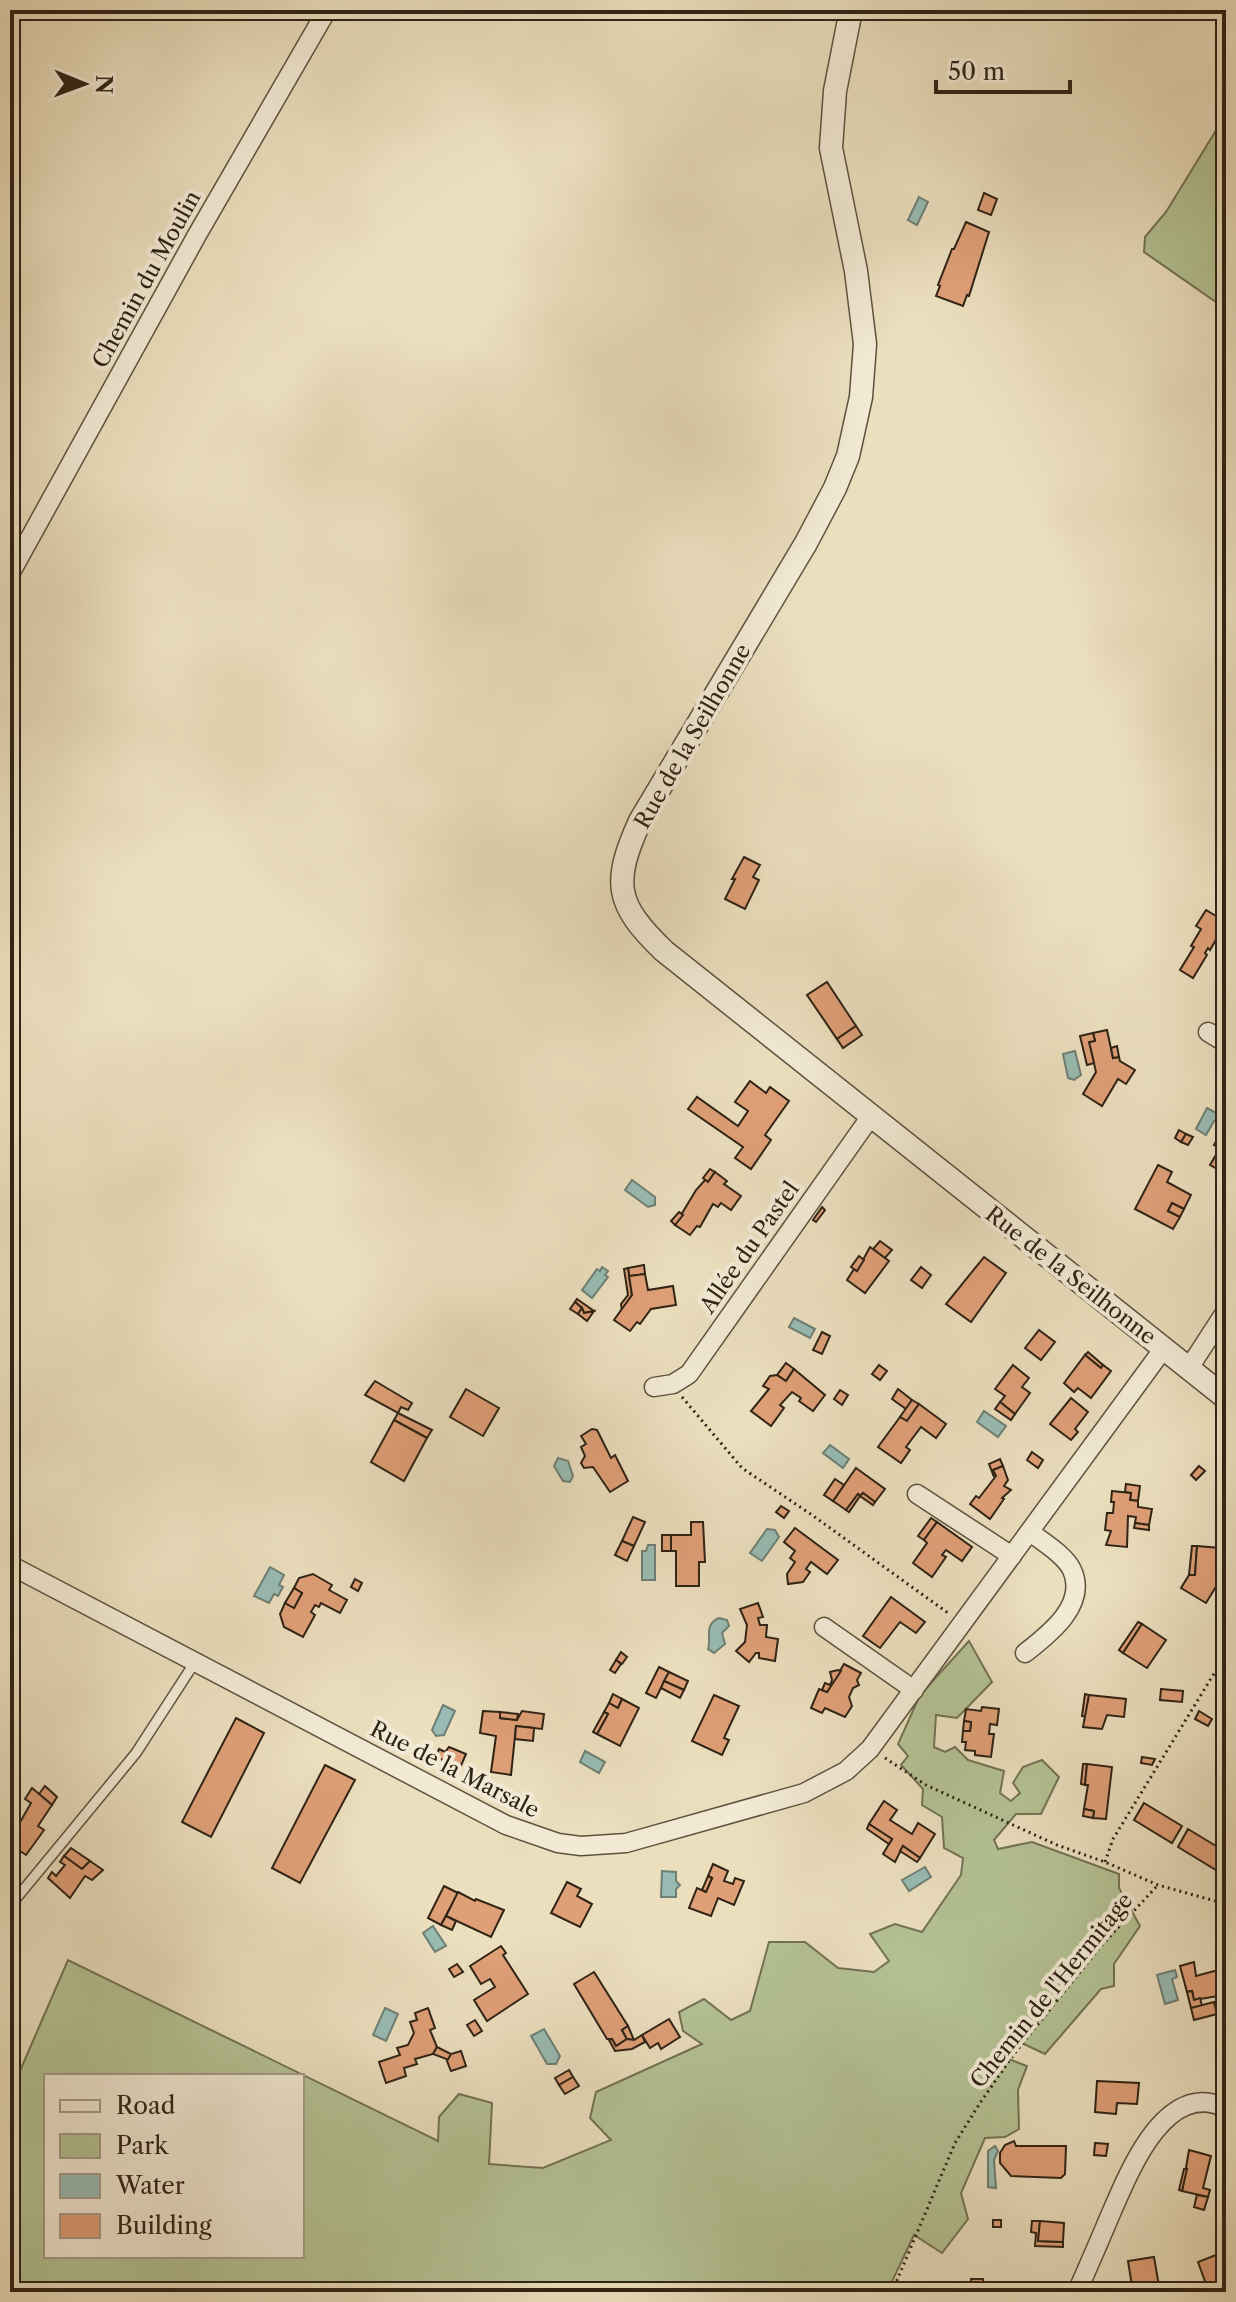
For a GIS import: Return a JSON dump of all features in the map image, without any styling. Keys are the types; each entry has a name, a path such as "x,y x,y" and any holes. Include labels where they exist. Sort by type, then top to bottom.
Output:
{"street":[{"name":"Chemin du Moulin","path":"10,574 197,235 327,10"},
{"name":"Rue de la Seilhonne","path":"851,10 835,91 831,148 856,271 865,344 861,397 848,456 828,501 785,580 640,821 622,866 625,904 635,921 664,951 1226,1398"},
{"path":"1208,1032 1226,1043"},
{"name":"Allée du Pastel","path":"664,1386 689,1374 871,1116"},
{"path":"1189,1368 1226,1311"},
{"name":"Rue de la Marsale","path":"10,1565 506,1825 558,1843 581,1846 626,1843 804,1793 846,1771 870,1749 1164,1348"},
{"path":"917,1494 1012,1556"},
{"path":"1025,1653 1046,1636 1067,1611 1074,1597 1075,1582 1072,1569 1030,1532"},
{"path":"824,1627 914,1690"},
{"path":"1077,2292 1129,2171 1157,2129 1179,2109 1192,2103 1211,2103 1226,2108"}],"lane":[{"path":"10,1906 136,1753 195,1662"}],"path":[{"path":"664,1386 742,1468 963,1624"},
{"path":"1105,1862 1113,1839 1226,1654"},
{"path":"870,1749 926,1785 992,1817 1158,1885 1226,1904"},
{"name":"Chemin de l'Hermitage","path":"892,2292 955,2143 980,2103 1014,2054 1101,1946 1158,1885"}],"green space":[{"path":"1226,114 1226,309 1144,252 1145,237 1166,212"},
{"path":"969,1641 992,1682 957,1718 936,1715 934,1747 945,1752 955,1747 968,1760 1004,1771 1000,1793 1011,1801 1020,1793 1013,1783 1023,1767 1042,1760 1059,1777 1041,1814 1016,1814 994,1840 998,1849 1032,1842 1119,1874 1119,1888 1140,1926 1114,1964 1114,1986 1101,1989 1045,2054 1011,2038 1003,2046 1006,2058 1027,2066 1018,2090 1019,2129 1005,2137 985,2138 961,2193 968,2219 942,2253 914,2235 887,2292 10,2292 10,2094 68,1960 301,2074 44,2074 44,2258 304,2258 304,2075 438,2141 439,2117 459,2094 492,2103 489,2164 543,2168 611,2140 590,2118 596,2092 702,2044 683,2031 679,2012 704,1999 731,2020 750,2011 769,1942 805,1942 838,1968 874,1972 889,1961 870,1934 895,1924 922,1932 961,1875 963,1858 944,1848 942,1817 922,1805 923,1789 901,1765 908,1756 898,1744 920,1695"}],"water":[{"path":"919,197 928,202 917,225 908,220"},
{"path":"1075,1051 1081,1075 1074,1080 1068,1078 1063,1054"},
{"path":"1207,1108 1218,1114 1219,1119 1214,1121 1206,1135 1196,1129"},
{"path":"632,1180 655,1197 655,1205 648,1207 625,1190"},
{"path":"602,1267 608,1271 605,1275 608,1277 592,1298 582,1290 597,1269 600,1271"},
{"path":"794,1318 815,1329 810,1338 789,1327"},
{"path":"984,1411 1006,1426 998,1437 977,1422"},
{"path":"830,1445 849,1459 843,1468 823,1453"},
{"path":"558,1458 568,1461 573,1476 570,1482 563,1481 554,1466"},
{"path":"767,1529 775,1530 779,1537 762,1561 750,1553"},
{"path":"648,1545 655,1545 655,1580 642,1580 642,1551 646,1551"},
{"path":"270,1567 284,1575 279,1585 283,1587 269,1603 254,1596"},
{"path":"719,1618 727,1620 729,1626 722,1633 725,1644 714,1653 708,1649 710,1628"},
{"path":"443,1705 455,1711 444,1735 436,1736 432,1730"},
{"path":"585,1751 605,1762 599,1773 580,1762"},
{"path":"925,1867 931,1877 909,1891 902,1880"},
{"path":"662,1871 676,1872 676,1881 680,1885 676,1889 676,1897 661,1897"},
{"path":"433,1926 446,1946 435,1952 423,1933"},
{"path":"1175,1970 1177,1977 1172,1979 1178,2000 1165,2004 1157,1975"},
{"path":"385,2008 398,2014 386,2041 373,2035"},
{"path":"544,2029 560,2056 556,2064 547,2064 531,2036"},
{"path":"995,2146 998,2151 994,2160 996,2188 988,2187 988,2151"}],"building":[{"path":"984,193 997,199 991,215 978,210"},
{"path":"966,222 989,232 963,306 936,296 952,249"},
{"path":"744,857 760,865 753,877 759,880 745,909 725,899"},
{"path":"1206,910 1226,922 1226,934 1221,931 1210,950 1208,948 1193,978 1180,970 1194,947 1191,946 1201,929 1196,926"},
{"path":"827,982 856,1026 837,1039 807,995"},
{"path":"856,1026 862,1035 843,1048 837,1039"},
{"path":"1107,1030 1113,1058 1119,1057 1120,1061 1135,1070 1126,1084 1118,1079 1102,1106 1083,1094 1096,1072 1089,1042 1095,1041 1093,1033"},
{"path":"1093,1033 1095,1041 1089,1042 1094,1063 1087,1065 1080,1036"},
{"path":"1117,1046 1119,1057 1113,1058 1111,1048"},
{"path":"750,1081 766,1093 770,1087 789,1101 765,1135 771,1140 751,1169 735,1158 743,1147 688,1109 697,1097 738,1126 748,1111 735,1102"},
{"path":"1226,1124 1226,1138 1220,1148 1214,1145"},
{"path":"1179,1130 1186,1134 1181,1142 1175,1138"},
{"path":"1186,1134 1193,1137 1188,1145 1181,1142"},
{"path":"1226,1138 1226,1174 1210,1165"},
{"path":"1158,1165 1172,1172 1167,1182 1191,1195 1184,1209 1172,1203 1168,1211 1180,1217 1173,1229 1135,1209"},
{"path":"710,1169 715,1172 708,1182 703,1178"},
{"path":"715,1172 727,1181 724,1184 741,1196 731,1210 721,1203 718,1207 713,1204 700,1227 697,1226 690,1235 675,1225 696,1190 705,1180 708,1182"},
{"path":"1172,1203 1184,1209 1180,1217 1168,1211"},
{"path":"822,1207 825,1210 816,1222 813,1220"},
{"path":"679,1212 683,1215 675,1225 671,1221"},
{"path":"880,1241 892,1250 885,1258 873,1249"},
{"path":"870,1247 889,1261 865,1293 847,1280 854,1269 857,1271"},
{"path":"859,1256 864,1260 857,1271 851,1267"},
{"path":"984,1257 1006,1273 971,1322 946,1304"},
{"path":"644,1265 645,1274 629,1276 628,1268"},
{"path":"921,1267 931,1275 922,1288 911,1280"},
{"path":"628,1268 632,1295 622,1311 621,1304 628,1295 624,1269"},
{"path":"645,1274 648,1290 673,1286 676,1305 651,1309 640,1324 637,1322 630,1331 614,1320 632,1295 629,1276"},
{"path":"577,1299 594,1311 584,1313 575,1302"},
{"path":"575,1302 582,1308 578,1314 570,1309"},
{"path":"582,1308 584,1313 594,1311 587,1321 578,1314"},
{"path":"1039,1330 1055,1342 1041,1360 1025,1348"},
{"path":"822,1332 830,1336 822,1354 813,1350"},
{"path":"1088,1352 1103,1365 1101,1368 1085,1355"},
{"path":"1085,1355 1101,1368 1103,1365 1111,1371 1091,1398 1078,1388 1074,1392 1064,1383"},
{"path":"786,1363 794,1369 786,1381 777,1375"},
{"path":"879,1365 887,1371 880,1380 872,1374"},
{"path":"1013,1365 1029,1378 1022,1387 1030,1393 1015,1414 1000,1402 1005,1396 995,1389"},
{"path":"794,1369 825,1395 813,1411 792,1392 780,1405 784,1408 771,1426 751,1411 769,1389 763,1386 770,1376 777,1375 786,1381"},
{"path":"375,1381 412,1403 408,1410 401,1407 398,1413 365,1395"},
{"path":"466,1389 499,1408 483,1436 450,1417"},
{"path":"898,1389 912,1400 906,1409 892,1399"},
{"path":"840,1390 848,1395 842,1405 834,1399"},
{"path":"1071,1398 1088,1412 1071,1440 1050,1424"},
{"path":"912,1400 919,1404 907,1421 900,1417"},
{"path":"1000,1402 1015,1414 1011,1420 995,1409"},
{"path":"919,1404 946,1424 936,1438 921,1427 906,1447 910,1450 901,1463 878,1447 900,1417 907,1421"},
{"path":"398,1413 432,1430 427,1438 394,1420"},
{"path":"394,1420 427,1438 404,1481 371,1462"},
{"path":"592,1429 597,1430 611,1458 615,1455 628,1481 610,1492 593,1467 584,1468 581,1463 585,1456 581,1447 586,1444 581,1436"},
{"path":"1032,1452 1043,1460 1038,1468 1027,1460"},
{"path":"1000,1459 1003,1466 993,1470 994,1477 989,1464"},
{"path":"1003,1466 1008,1480 1004,1486 1011,1490 1002,1498 990,1519 970,1504 976,1496 979,1498 996,1476 993,1470"},
{"path":"1199,1466 1205,1471 1196,1480 1191,1475"},
{"path":"856,1468 885,1489 875,1502 863,1493 858,1494 846,1510 833,1501"},
{"path":"835,1479 844,1485 833,1501 824,1495"},
{"path":"1126,1484 1140,1486 1138,1501 1130,1500 1131,1493 1125,1492"},
{"path":"1112,1491 1131,1493 1130,1500 1138,1501 1138,1507 1152,1509 1149,1525 1135,1523 1136,1517 1128,1516 1127,1547 1106,1545 1111,1531 1105,1530 1107,1513 1113,1513"},
{"path":"863,1493 875,1502 873,1505 860,1496"},
{"path":"858,1494 860,1496 849,1512 846,1510"},
{"path":"781,1506 789,1511 784,1518 776,1512"},
{"path":"633,1517 645,1522 634,1546 622,1541"},
{"path":"931,1518 937,1522 924,1540 918,1536"},
{"path":"691,1522 703,1522 705,1562 699,1562 699,1586 676,1586 676,1551 671,1551 671,1535 691,1535"},
{"path":"937,1522 972,1547 962,1561 946,1550 942,1555 946,1557 932,1577 913,1563"},
{"path":"1135,1523 1149,1525 1149,1530 1134,1528"},
{"path":"795,1528 838,1560 827,1574 811,1562 806,1569 810,1572 803,1582 788,1584 787,1574 795,1562 790,1558 795,1551 784,1542"},
{"path":"662,1535 671,1535 671,1551 662,1551"},
{"path":"622,1541 634,1546 627,1561 615,1555"},
{"path":"1192,1546 1197,1546 1195,1575 1189,1575"},
{"path":"1197,1546 1220,1548 1217,1585 1206,1603 1181,1588 1189,1575 1195,1575"},
{"path":"1220,1548 1226,1549 1226,1568 1218,1567"},
{"path":"313,1574 332,1585 329,1590 347,1600 340,1613 321,1603 319,1607 315,1605 311,1612 315,1615 303,1637 284,1627 280,1614 285,1603 294,1608 302,1593 294,1588 299,1578"},
{"path":"355,1579 362,1583 358,1591 351,1587"},
{"path":"294,1588 302,1593 294,1608 285,1603"},
{"path":"891,1597 925,1622 916,1633 900,1622 880,1648 863,1636"},
{"path":"758,1603 763,1617 758,1618 760,1625 767,1625 766,1637 778,1639 775,1661 759,1658 759,1653 756,1653 749,1662 736,1651 745,1642 747,1625 740,1609"},
{"path":"1138,1622 1142,1624 1123,1653 1119,1650"},
{"path":"1142,1624 1166,1640 1147,1668 1123,1653"},
{"path":"621,1652 627,1657 622,1664 616,1660"},
{"path":"616,1660 621,1664 615,1673 610,1670"},
{"path":"844,1664 861,1673 857,1680 859,1685 853,1688 849,1697 852,1706 845,1717 825,1708 822,1713 811,1708 819,1689 827,1692"},
{"path":"659,1667 669,1672 656,1698 646,1693"},
{"path":"841,1671 827,1692 822,1690 825,1683 830,1685 830,1672"},
{"path":"669,1672 688,1681 684,1690 664,1681"},
{"path":"664,1681 684,1690 680,1698 661,1688"},
{"path":"1161,1689 1183,1691 1182,1702 1160,1700"},
{"path":"613,1694 622,1699 618,1708 609,1703"},
{"path":"1085,1694 1089,1695 1086,1717 1082,1716"},
{"path":"714,1695 739,1706 724,1738 729,1740 722,1755 692,1741"},
{"path":"1089,1695 1126,1699 1124,1717 1107,1715 1102,1729 1083,1727"},
{"path":"622,1699 639,1708 620,1746 597,1734 608,1714 604,1712 609,1703 618,1708"},
{"path":"982,1707 999,1709 997,1725 990,1724 989,1734 994,1734 991,1757 965,1750 966,1742 962,1742 963,1731 970,1731 971,1722 964,1721 966,1709 981,1711"},
{"path":"483,1711 500,1712 500,1718 517,1720 522,1711 544,1714 542,1729 516,1726 511,1775 491,1772 496,1736 480,1733"},
{"path":"1199,1711 1212,1719 1208,1726 1195,1719"},
{"path":"500,1712 518,1714 517,1720 500,1718"},
{"path":"604,1712 608,1714 597,1734 593,1732"},
{"path":"236,1718 264,1733 211,1837 182,1822"},
{"path":"964,1721 971,1722 970,1731 963,1731"},
{"path":"516,1726 534,1728 533,1741 515,1739"},
{"path":"449,1747 466,1754 460,1768 436,1757 439,1749 445,1752"},
{"path":"1142,1757 1155,1759 1152,1765 1141,1763"},
{"path":"1083,1764 1087,1764 1085,1785 1081,1784"},
{"path":"1087,1764 1112,1767 1106,1819 1093,1818 1094,1811 1084,1809"},
{"path":"325,1765 355,1780 300,1883 272,1868"},
{"path":"45,1786 57,1797 52,1805 39,1794"},
{"path":"32,1788 52,1805 38,1826 44,1830 26,1855 20,1851 17,1857 10,1853 10,1840 31,1803 25,1799"},
{"path":"1226,1791 1226,1812 1217,1806"},
{"path":"884,1801 897,1810 890,1820 912,1834 918,1823 935,1834 920,1858 903,1846 895,1862 883,1854 892,1839 869,1824"},
{"path":"1144,1803 1182,1826 1172,1843 1134,1820"},
{"path":"1084,1809 1094,1811 1093,1818 1083,1816"},
{"path":"869,1824 892,1839 889,1844 867,1829"},
{"path":"1188,1829 1226,1852 1216,1870 1178,1847"},
{"path":"903,1846 920,1858 917,1862 900,1851"},
{"path":"71,1848 90,1861 82,1869 64,1856"},
{"path":"64,1856 82,1869 90,1861 103,1870 92,1880 85,1876 70,1898 48,1878 52,1872 56,1876 65,1865 60,1862"},
{"path":"713,1864 728,1871 724,1881 733,1884 735,1878 744,1881 734,1905 718,1898 711,1916 689,1908 697,1888 706,1892 712,1878 708,1876"},
{"path":"708,1876 712,1878 706,1892 702,1890"},
{"path":"567,1882 581,1889 577,1896 592,1904 580,1927 551,1913"},
{"path":"444,1886 458,1893 441,1925 428,1918"},
{"path":"458,1892 504,1910 491,1937 446,1916"},
{"path":"446,1916 456,1921 452,1930 441,1925"},
{"path":"501,1946 506,1953 503,1955 528,1994 487,2021 474,2000 495,1987 490,1979 481,1984 470,1966"},
{"path":"1194,1962 1196,1976 1218,1970 1224,1995 1194,2000 1192,1991 1187,1992 1180,1966"},
{"path":"457,1964 463,1972 454,1977 449,1969"},
{"path":"594,1972 628,2026 622,2030 627,2039 616,2046 612,2039 607,2039 574,1984"},
{"path":"1192,1991 1194,2000 1200,1998 1202,2006 1191,2008 1187,1992"},
{"path":"1214,2002 1217,2014 1194,2020 1191,2008"},
{"path":"428,2008 435,2028 430,2030 437,2047 433,2054 415,2059 417,2064 404,2068 406,2076 386,2083 379,2062 400,2055 397,2048 408,2045 414,2033 410,2022 417,2020 415,2013"},
{"path":"669,2019 680,2037 661,2049 658,2043 650,2048 642,2035"},
{"path":"475,2020 482,2031 474,2036 467,2025"},
{"path":"628,2026 634,2040 627,2039 622,2030"},
{"path":"642,2035 645,2042 632,2049 615,2051 609,2040 612,2039 616,2046"},
{"path":"437,2047 451,2054 449,2060 433,2054"},
{"path":"461,2051 466,2066 451,2071 447,2061 451,2054"},
{"path":"569,2070 573,2077 559,2085 555,2078"},
{"path":"573,2077 579,2086 565,2094 559,2085"},
{"path":"1097,2081 1139,2083 1137,2104 1117,2103 1116,2114 1095,2112"},
{"path":"1014,2141 1016,2146 1066,2146 1065,2174 1061,2178 1011,2176 1000,2163 1000,2153 1005,2145"},
{"path":"1095,2143 1108,2144 1106,2156 1094,2155"},
{"path":"1189,2150 1211,2156 1203,2188 1210,2190 1208,2197 1182,2191"},
{"path":"1184,2169 1187,2169 1182,2191 1179,2190"},
{"path":"1197,2195 1208,2197 1204,2210 1194,2207"},
{"path":"993,2220 1001,2220 1001,2227 993,2227"},
{"path":"1032,2221 1040,2221 1038,2241 1063,2242 1063,2247 1035,2246 1036,2233 1031,2232"},
{"path":"1040,2221 1064,2223 1063,2242 1038,2241"},
{"path":"1226,2251 1226,2292 1209,2292 1198,2262"},
{"path":"1154,2257 1160,2292 1133,2292 1128,2261"},
{"path":"971,2279 983,2279 984,2292 971,2292"},
{"path":"1030,2289 1030,2292 1000,2292 1007,2290"}]}
